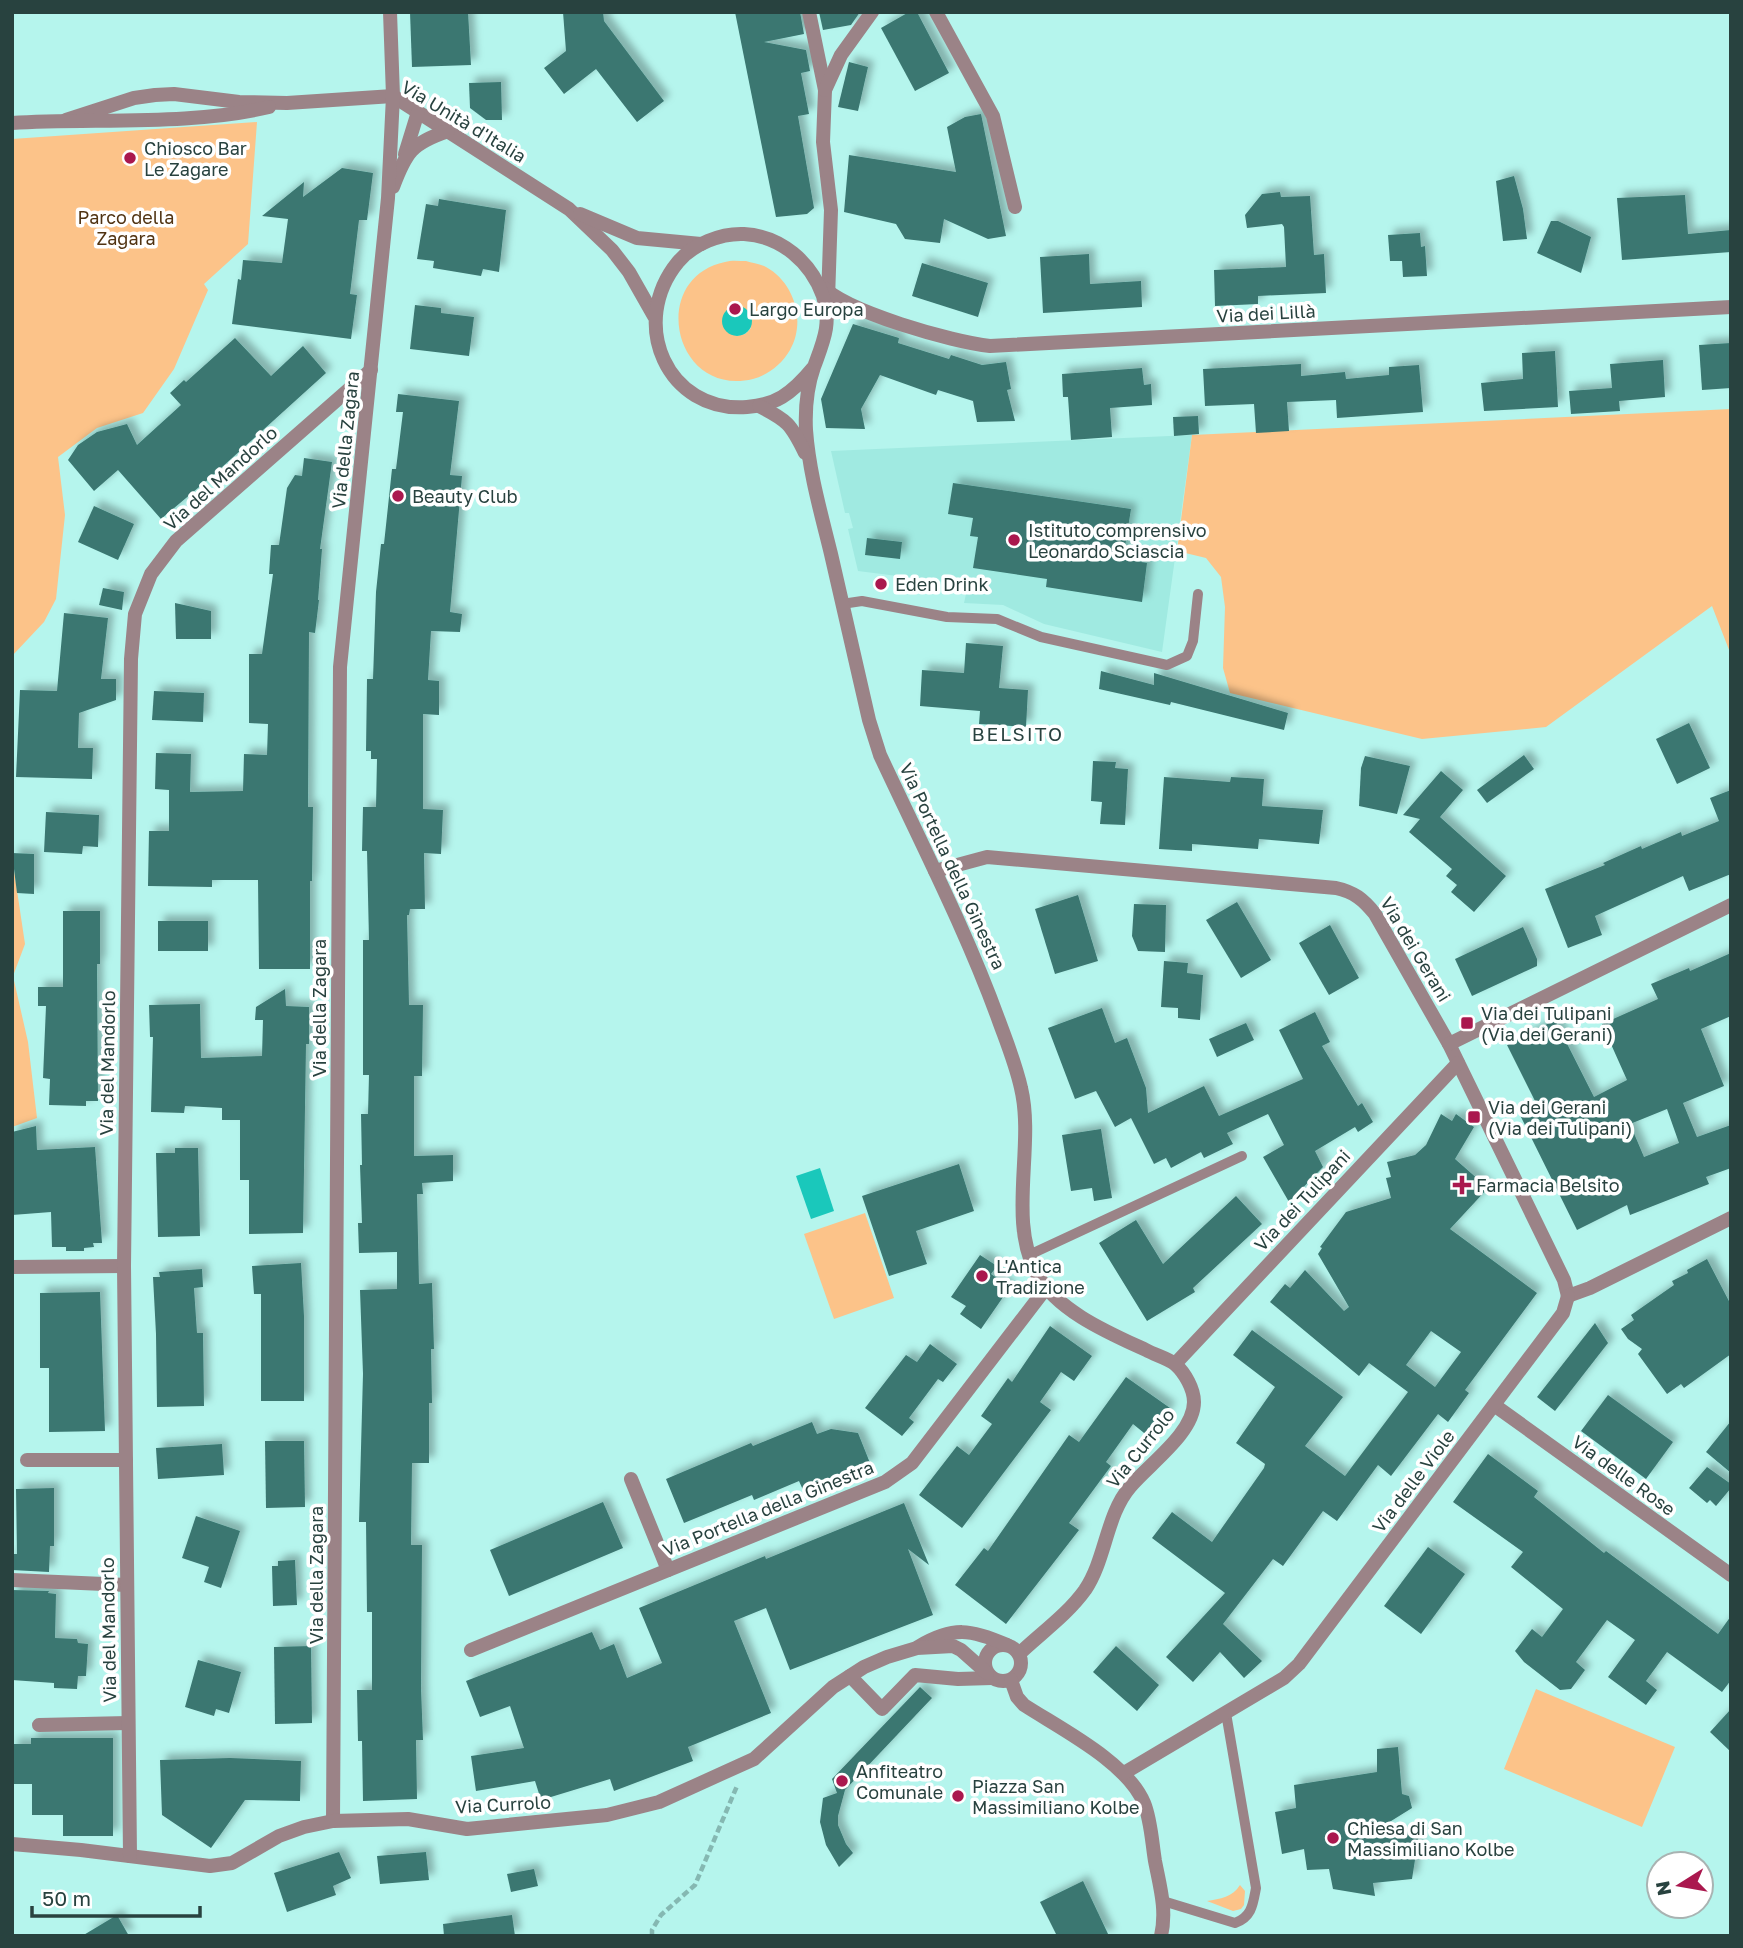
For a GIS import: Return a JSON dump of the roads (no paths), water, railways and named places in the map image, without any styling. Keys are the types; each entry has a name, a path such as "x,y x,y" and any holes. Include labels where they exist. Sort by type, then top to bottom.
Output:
{"street":[{"path":"388,198 393,96 390,12"},
{"path":"808,460 807,395 813,368 823,347 831,251 831,210 823,142 825,90 809,12"},
{"path":"825,90 841,55 872,12"},
{"path":"936,12 993,116 1015,207"},
{"path":"66,120 134,98 174,94 239,102 287,103"},
{"name":"Via Unità d'Italia","path":"287,103 393,96 569,209"},
{"path":"134,98 129,106 131,115 138,120"},
{"path":"12,123 138,120 244,113 287,103"},
{"path":"388,198 404,159 418,112"},
{"path":"404,159 413,147 427,138 448,131"},
{"name":"Via della Zagara","path":"333,1821 340,667 388,198"},
{"path":"569,209 637,238 701,244"},
{"path":"569,209 612,250 629,272 654,316"},
{"path":"813,368 799,385 780,398 759,406 736,407 714,403 694,394 677,379 664,360 656,339 654,316 659,294 668,274 682,257 701,244 722,236 745,234 767,239 787,248 804,263 818,281 827,320"},
{"path":"804,263 815,262 831,251"},
{"name":"Via dei Lillà","path":"818,281 828,293 851,306 965,343 990,346 1731,307"},
{"name":"Via del Mandorlo","path":"130,1856 124,1266 131,659 135,614 151,574 176,541 371,370"},
{"path":"759,406 779,416 792,427 808,460"},
{"name":"Via Portella della Ginestra","path":"808,460 869,720 880,755 980,968 1021,1089 1026,1116 1024,1217 1029,1255 1036,1273 1055,1298 1100,1328 1175,1364"},
{"name":"Via dei Gerani","path":"934,871 987,857 1349,890 1363,898 1375,914 1449,1044 1564,1280 1568,1296"},
{"path":"1449,1044 1731,905"},
{"name":"Via dei Tulipani","path":"1175,1364 1458,1063"},
{"path":"1568,1296 1590,1288 1731,1218"},
{"path":"12,1267 124,1266"},
{"name":"Via Portella della Ginestra","path":"471,1650 885,1482 912,1463 1046,1288"},
{"name":"Via delle Viole","path":"1124,1773 1284,1678 1300,1664 1563,1313 1568,1296"},
{"name":"Via Currolo","path":"1013,1649 1049,1627 1086,1589 1118,1507 1128,1489 1187,1424 1194,1403 1192,1392 1186,1378 1175,1364"},
{"name":"Via delle Rose","path":"1494,1405 1731,1575"},
{"path":"27,1460 126,1460"},
{"path":"631,1479 668,1570"},
{"path":"12,1580 127,1585"},
{"path":"951,1632 979,1634 1013,1649 1021,1668 1018,1674 1006,1682 989,1676 953,1646 917,1648 937,1636 951,1632"},
{"path":"989,1676 985,1666 988,1652 993,1647 1013,1649"},
{"name":"Via Currolo","path":"12,1844 210,1866 232,1863 279,1836 333,1821 408,1819 467,1829 607,1815 659,1802 754,1759 833,1687 887,1657 917,1648"},
{"path":"850,1676 882,1709 915,1675 958,1679 989,1676"},
{"path":"1011,1680 1017,1697 1024,1705 1124,1773 1144,1805 1163,1901 1164,1921 1161,1936"},
{"path":"39,1725 128,1723"}],"lane":[{"path":"842,604 862,601 947,617 997,619 1041,638 1167,665 1187,656 1193,641 1198,594"},
{"path":"1029,1255 1242,1156"},
{"path":"1163,1901 1235,1923 1250,1914 1256,1888 1226,1713"}],"water":[{"path":"737,306 743,307 751,315 751,327 743,335 737,336 731,335 723,327 722,321 723,315 731,307"},
{"path":"820,1168 834,1211 811,1219 796,1176"}],"place":[{"name":"Chiosco Bar Le Zagare","path":"130,158"},
{"name":"Largo Europa","path":"735,309"},
{"name":"Beauty Club","path":"398,496"},
{"name":"Istituto comprensivo Leonardo Sciascia","path":"1014,540"},
{"name":"Eden Drink","path":"881,584"},
{"name":"Via dei Tulipani (Via dei Gerani)","path":"1467,1023"},
{"name":"Via dei Gerani (Via dei Tulipani)","path":"1474,1117"},
{"name":"Farmacia Belsito","path":"1462,1185"},
{"name":"L'Antica Tradizione","path":"982,1276"},
{"name":"Anfiteatro Comunale","path":"842,1781"},
{"name":"Piazza San Massimiliano Kolbe","path":"958,1796"},
{"name":"Chiesa di San Massimiliano Kolbe","path":"1333,1838"}],"district":[{"name":"BELSITO","path":"1018,733"}],"park label":[{"name":"Parco della Zagara","path":"126,227"}]}
